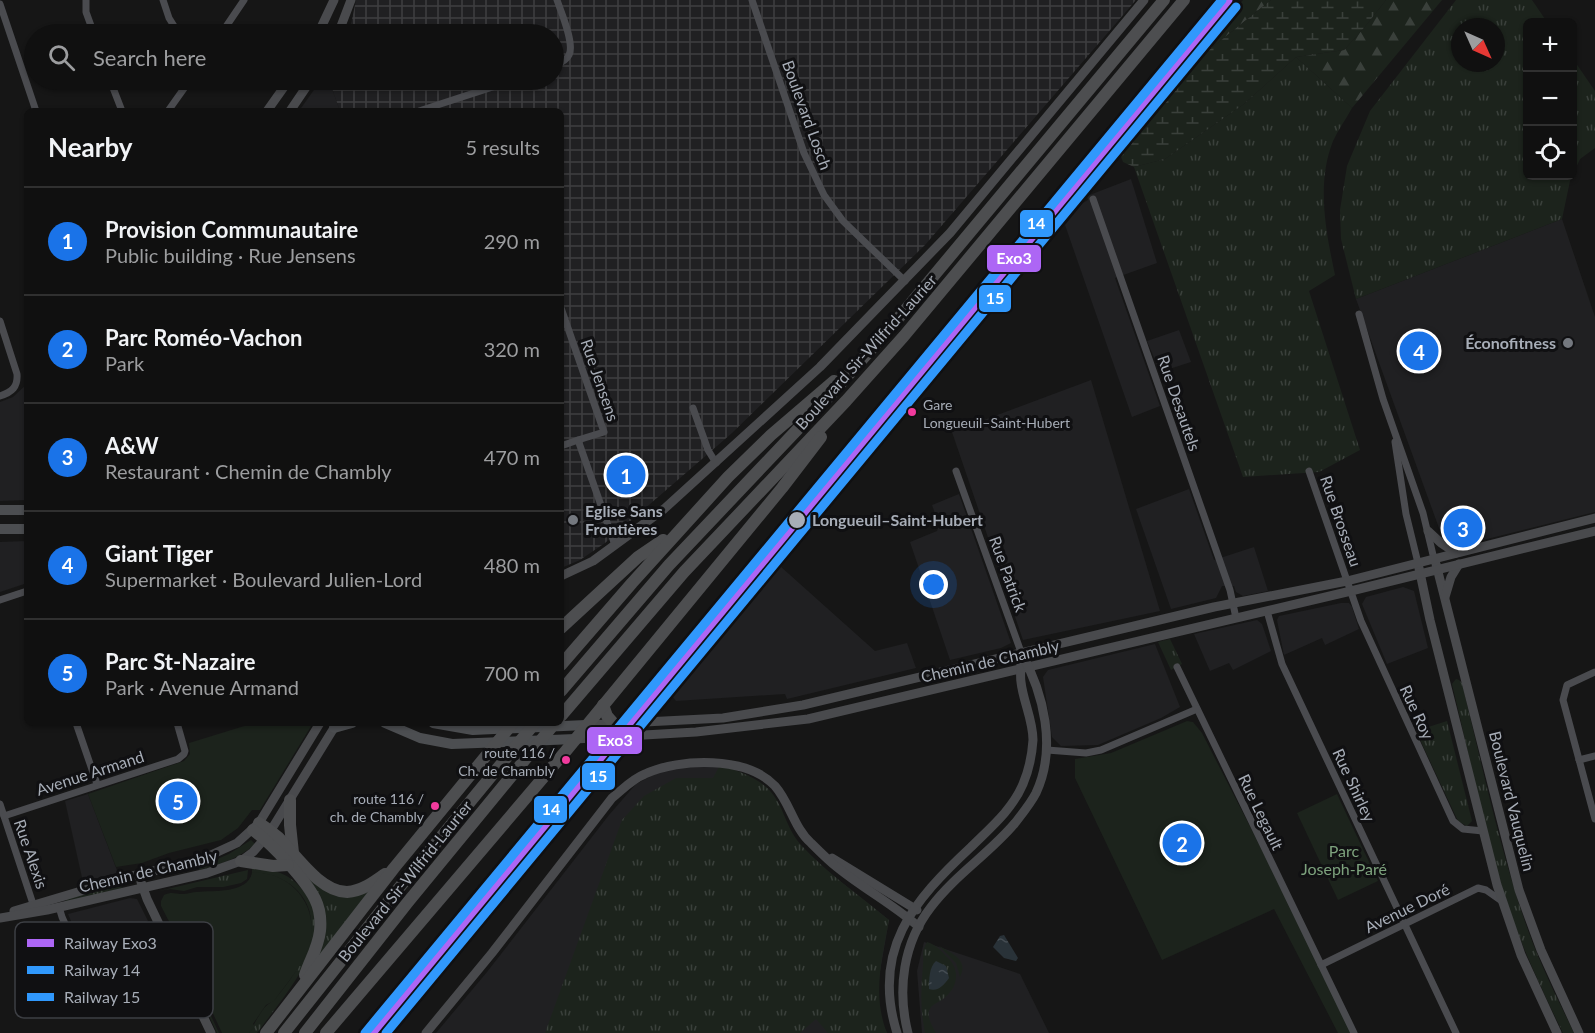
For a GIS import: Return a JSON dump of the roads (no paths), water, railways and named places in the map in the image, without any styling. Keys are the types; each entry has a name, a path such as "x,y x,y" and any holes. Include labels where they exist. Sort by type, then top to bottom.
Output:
{"highway":[{"name":"Boulevard Sir-Wilfrid-Laurier","path":"564,688 676,557 870,351 959,248 1164,0"},
{"name":"Boulevard Sir-Wilfrid-Laurier","path":"564,712 698,556 860,386 949,284 1184,0"},
{"path":"564,662 682,527 771,435 870,351"},
{"path":"326,1033 575,739 782,488 860,386"},
{"path":"564,625 638,558 682,527"},
{"path":"603,705 607,716 614,724"},
{"path":"266,1033 394,868 511,726"},
{"name":"Boulevard Sir-Wilfrid-Laurier","path":"284,1033 399,888 532,726"},
{"name":"Boulevard Sir-Wilfrid-Laurier","path":"305,1033 552,726"},
{"path":"290,800 291,859 313,896 320,917 318,945 301,988"},
{"path":"256,826 291,859 325,885 342,891 366,887 394,868"},
{"path":"241,861 273,866 291,859"}],"main road":[{"path":"0,510 24,510"},
{"path":"0,529 24,530"},
{"name":"Chemin de Chambly","path":"564,726 586,725"},
{"name":"Chemin de Chambly","path":"393,726 420,738 452,744 575,739"},
{"name":"Chemin de Chambly","path":"450,726 473,730 563,726"}],"street":[{"path":"86,0 86,12 90,24"},
{"path":"163,0 173,24"},
{"path":"228,24 244,0"},
{"path":"323,24 334,0"},
{"path":"342,24 351,0"},
{"path":"557,0 571,44 570,55 564,60"},
{"name":"Boulevard Losch","path":"752,0 804,153 824,195 843,221 905,281"},
{"name":"Boulevard Sir-Wilfrid-Laurier","path":"564,575 583,567 672,502 820,368 959,223 1144,0"},
{"path":"0,4 24,75"},
{"path":"29,90 35,108"},
{"path":"114,90 121,108"},
{"path":"170,108 183,90"},
{"path":"269,108 282,90"},
{"path":"292,108 304,90"},
{"path":"428,108 483,90"},
{"name":"Rue Desautels","path":"1093,199 1222,567 1236,618"},
{"path":"1359,314 1394,433 1406,514 1503,902 1521,955 1557,1033"},
{"name":"Rue Jensens","path":"564,317 604,432 578,440"},
{"path":"0,321 17,374 15,387 9,393 0,396"},
{"path":"693,408 708,450 716,463"},
{"path":"1394,433 1406,459 1434,559"},
{"path":"564,445 578,440 615,545"},
{"name":"Rue Patrick","path":"956,471 1021,652"},
{"name":"Rue Brosseau","path":"1309,471 1347,581"},
{"name":"Chemin de Chambly","path":"586,725 714,718 782,710 1021,652 1347,581 1595,518"},
{"path":"1428,531 1456,553"},
{"name":"Chemin de Chambly","path":"575,739 696,732 789,722 829,714 1595,531"},
{"name":"Boulevard Vauquelin","path":"1434,559 1519,890 1541,950 1579,1033"},
{"path":"1445,597 1451,577 1459,564"},
{"name":"Rue Roy","path":"1347,581 1380,665 1453,821 1463,829 1484,831"},
{"path":"0,600 24,592"},
{"name":"Rue Shirley","path":"1267,611 1282,664 1456,1033"},
{"path":"908,1033 903,1012 903,979 910,945 919,927 947,889 1014,824 1036,793 1047,750 1046,723 1034,676 1025,668 1021,652"},
{"name":"Rue Legault","path":"1177,667 1354,1033"},
{"path":"897,1033 888,994 897,940 921,897 948,868 1001,819 1022,787 1030,764 1033,738 1020,680 1025,668"},
{"path":"1595,672 1567,685 1563,700 1595,819"},
{"path":"1047,750 1086,753 1101,750 1197,709"},
{"path":"77,726 97,784"},
{"name":"Avenue Armand","path":"4,816 177,759 184,754 178,726"},
{"name":"Chemin de Chambly","path":"0,917 139,874 212,856 237,843 256,826 318,726"},
{"name":"Chemin de Chambly","path":"34,908 59,907 143,888 218,870 241,861 268,836 335,726"},
{"path":"1579,760 1595,756"},
{"path":"426,1033 492,953 612,798 636,778 646,773 690,764 714,763 754,772 775,786 803,835 836,867 919,927"},
{"name":"Rue Alexis","path":"0,804 34,908"},
{"path":"824,854 925,916"},
{"path":"139,874 159,922"},
{"name":"Avenue Doré","path":"1321,965 1478,888 1483,888 1503,902"},
{"path":"59,907 65,922"},
{"path":"204,1018 211,1033"}],"water":[{"path":"1004,935 1018,958 1016,961 1004,958 993,947 1000,936"},
{"path":"936,961 946,966 949,978 940,987 932,990 929,989 930,974"}],"rail line":[{"name":"14","path":"365,1033 1222,0"},
{"name":"Exo3","path":"372,1033 1228,0"},
{"name":"15","path":"386,1033 1236,7"}],"place":[{"name":"Éconofitness","path":"1568,343"},
{"name":"Giant Tiger","path":"1419,351"},
{"name":"Gare Longueuil–Saint-Hubert","path":"912,412"},
{"name":"Provision Communautaire","path":"626,475"},
{"name":"Eglise Sans Frontières","path":"573,520"},
{"name":"Longueuil–Saint-Hubert","path":"797,520"},
{"name":"A&W","path":"1463,528"},
{"name":"route 116 / Ch. de Chambly","path":"566,760"},
{"name":"Parc St-Nazaire","path":"178,801"},
{"name":"route 116 / ch. de Chambly","path":"435,806"},
{"name":"Parc Roméo-Vachon","path":"1182,843"}],"park label":[{"name":"Parc Joseph-Paré","path":"1344,860"}]}
